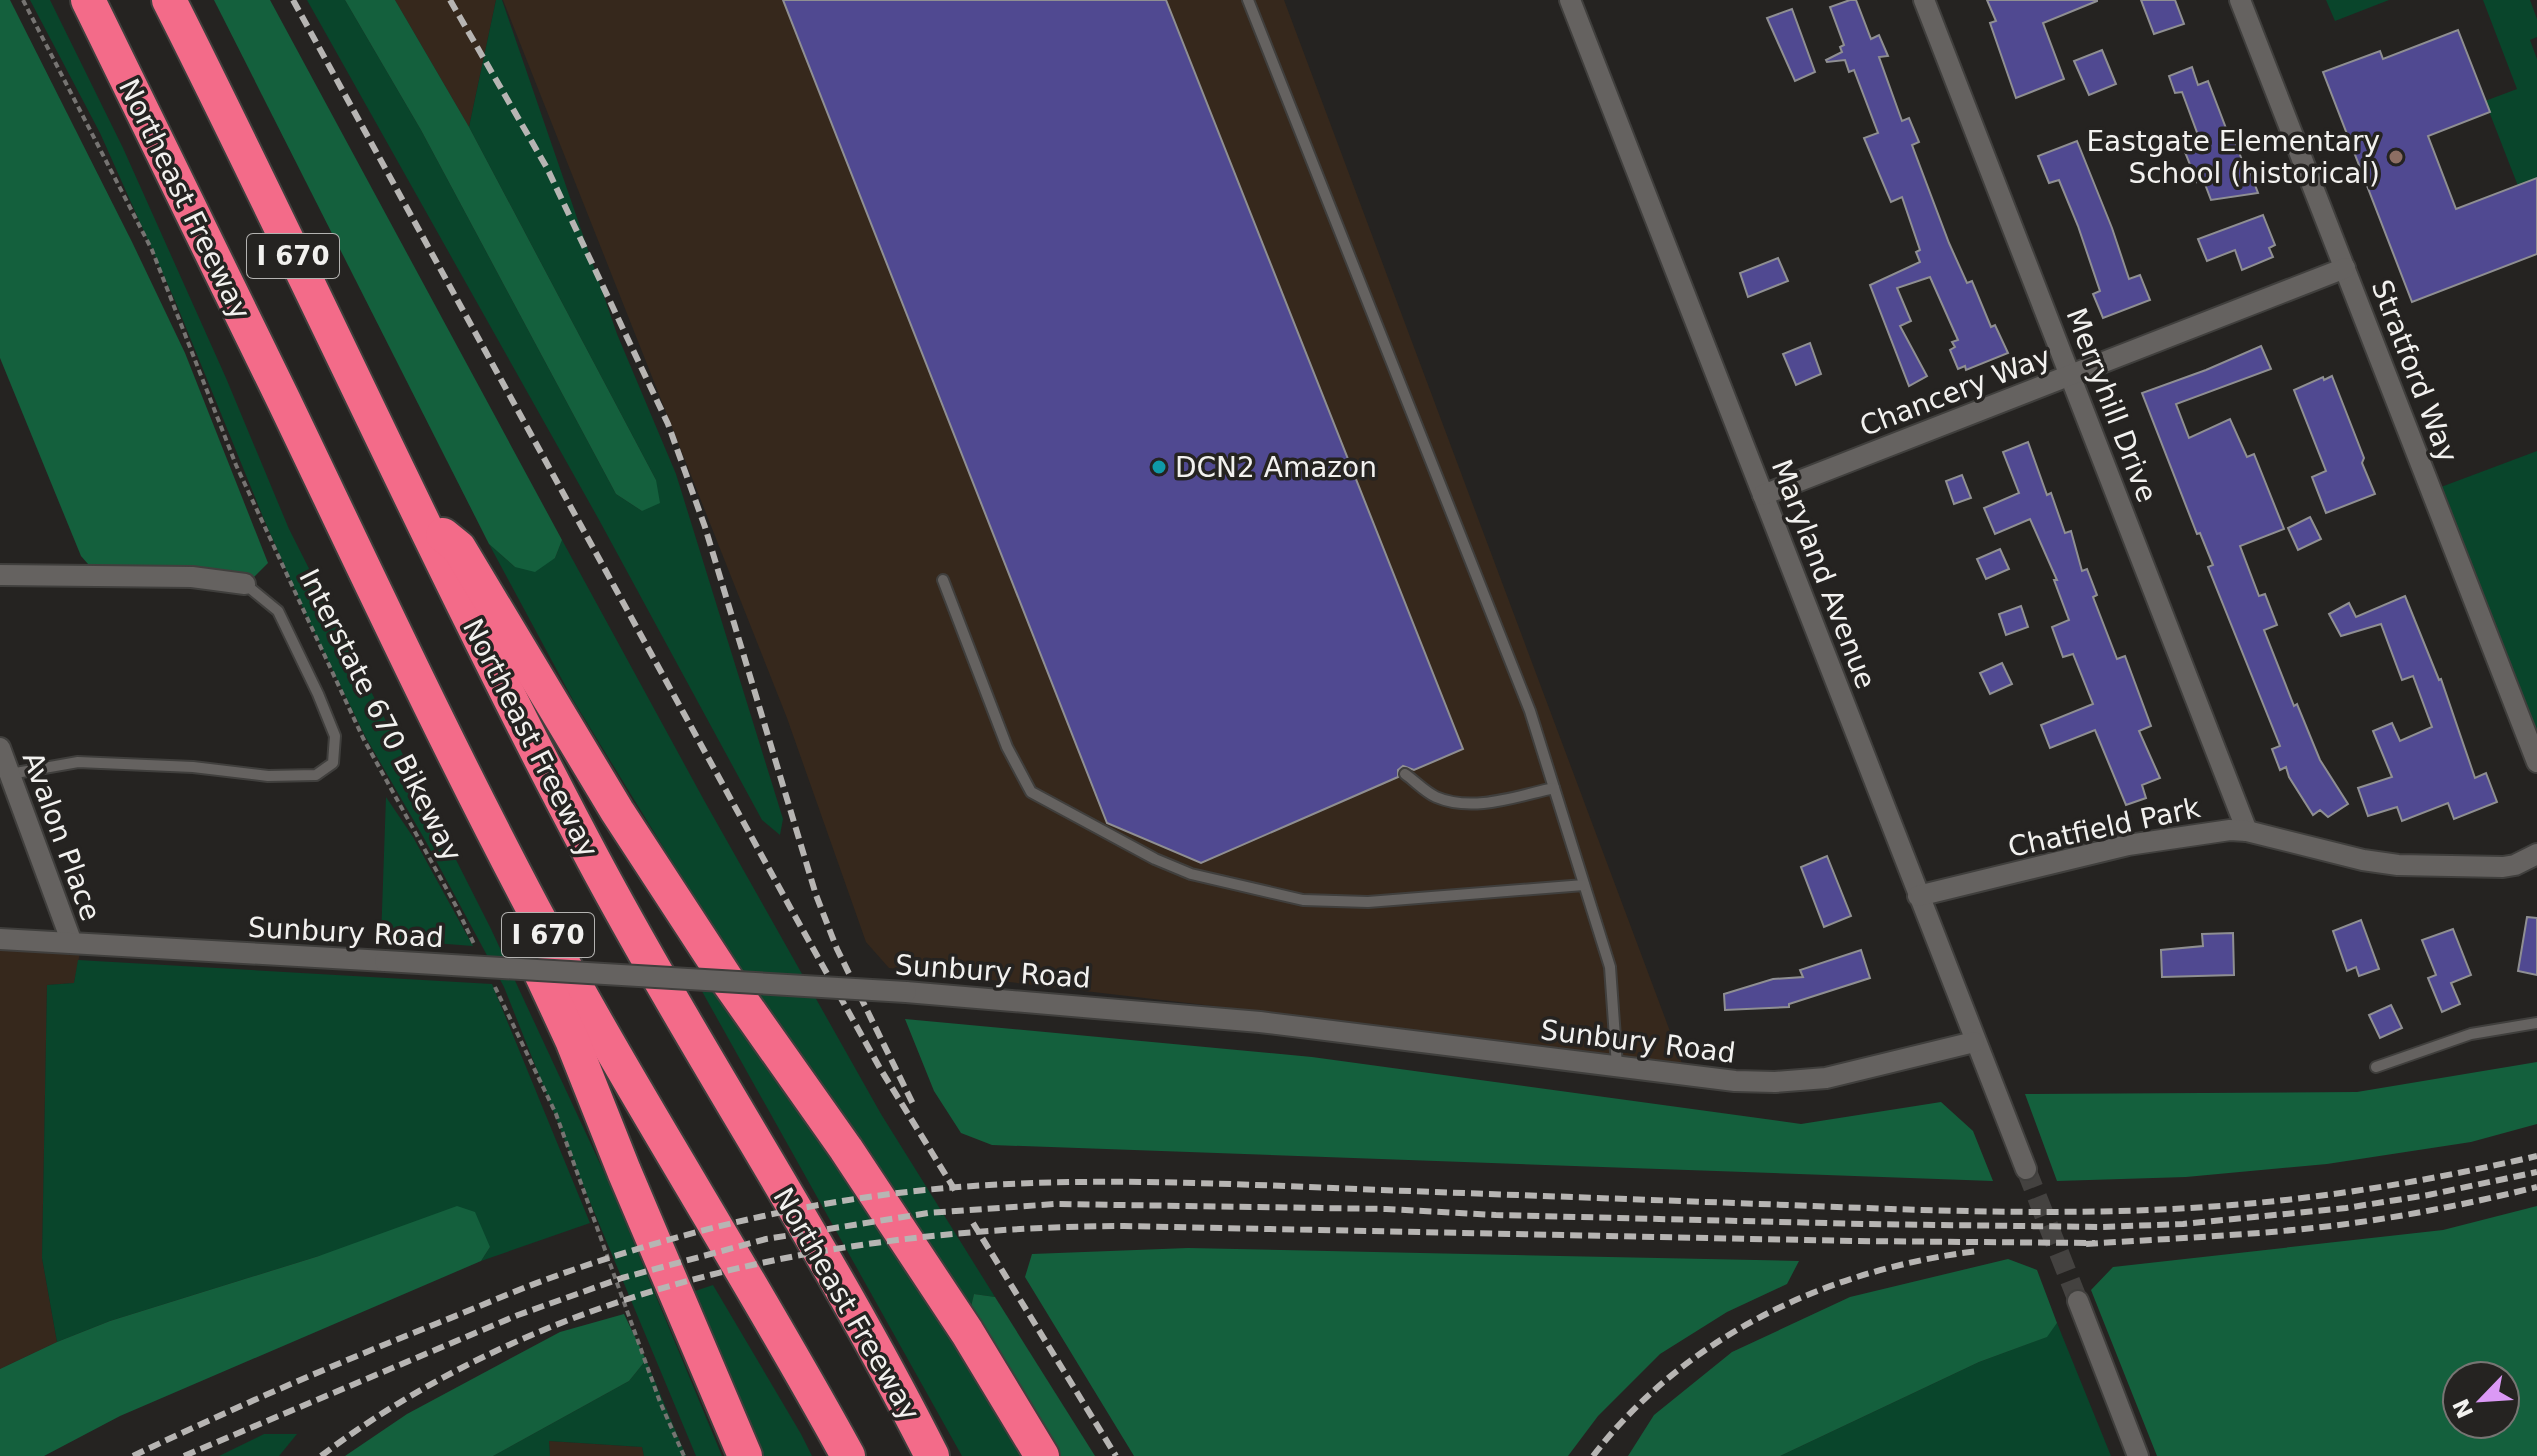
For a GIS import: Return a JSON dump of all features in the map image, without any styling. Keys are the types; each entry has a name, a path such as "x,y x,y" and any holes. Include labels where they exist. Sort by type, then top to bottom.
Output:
{"highway":[{"name":"Northeast Freeway","path":"88,0 407,660 536,914 799,1366 848,1456"},
{"name":"Northeast Freeway","path":"169,0 416,512 526,732 658,978 834,1277 932,1456"},
{"path":"282,397 371,612 572,1040 745,1456"},
{"path":"416,512 459,548 617,811 729,983 846,1149 967,1332 1042,1456"}],"street":[{"name":"Maryland Avenue","path":"1570,0 2026,1169"},
{"name":"Merryhill Drive","path":"1924,0 2247,831"},
{"name":"Stratford Way","path":"2240,0 2537,762"},
{"name":"Chancery Way","path":"1763,495 2345,268"},
{"path":"0,575 192,577 245,584"},
{"name":"Avalon Place","path":"3,758 72,943"},
{"name":"Chatfield Park","path":"1918,896 2128,845 2191,834 2247,831 2318,850 2398,865 2503,867 2515,865 2537,854"},
{"name":"Sunbury Road","path":"0,939 906,992 1260,1022 1735,1081 1813,1079 1974,1042"},
{"path":"2078,1301 2138,1456"}],"lane":[{"path":"1248,0 1530,711 1610,967 1617,1068"},
{"path":"943,580 1007,747 1031,792 1155,859 1191,874 1303,900 1368,902 1584,885"},
{"path":"3,758 193,767 268,776 316,775 333,763 335,736 278,611 245,584"},
{"path":"1405,774 1435,796 1462,803 1497,801 1554,788"},
{"path":"2376,1067 2471,1034 2537,1023"}],"path":[{"name":"Interstate 670 Bikeway","path":"23,0 152,250 236,465 363,738 476,948"},
{"path":"489,976 556,1114 660,1402 684,1456"}],"shaded area":[{"path":"395,0 496,0 469,127"},
{"path":"503,0 1284,0 1683,1066 889,968 866,942 787,718"},
{"path":"0,936 82,942 74,983 47,985 42,1258 57,1342 0,1369"},
{"path":"549,1441 642,1447 644,1456 550,1456"}],"green space":[{"path":"0,0 10,0 185,353 268,563 252,579 95,572 81,556 0,358"},
{"path":"30,0 50,0 123,148 226,378 289,529 491,929 610,1185 722,1456 696,1456 504,987 365,736 306,615 176,303 100,133"},
{"path":"214,0 270,0 562,540 555,558 535,572 515,567 489,544"},
{"path":"307,0 345,0 421,130 616,494 642,511 656,480 469,127 496,0 502,0 617,334 676,474 783,819 780,835 762,820 598,518"},
{"path":"345,0 395,0 469,127 656,480 660,503 642,511 616,494 421,130"},
{"path":"2326,0 2389,0 2335,21"},
{"path":"2483,0 2530,0 2537,19 2537,37 2530,40 2537,59 2537,178 2518,186 2485,101 2517,89"},
{"path":"2537,451 2537,732 2441,487"},
{"path":"562,540 881,1114 995,1297 974,1294 970,1311 761,1003 668,855 573,700 489,544 515,567 555,558"},
{"path":"386,797 413,837 473,946 381,939"},
{"path":"78,960 492,984 590,1223 481,1261 490,1247 319,1256 110,1321 57,1342 42,1258 47,985 74,983"},
{"path":"710,980 861,1199 1026,1456 962,1456 699,986"},
{"path":"905,1019 1312,1057 1801,1124 1941,1102 1973,1131 1993,1181 992,1145 961,1133 934,1091"},
{"path":"2537,1062 2537,1124 2471,1142 2327,1164 2186,1177 2057,1181 2025,1094 2357,1092"},
{"path":"457,1206 475,1212 490,1247 481,1261 120,1416 44,1456 0,1456 0,1369 110,1321 319,1256"},
{"path":"2537,1206 2537,1456 2157,1456 2091,1290 2113,1267 2443,1230"},
{"path":"1188,1248 1799,1261 1787,1284 1727,1312 1660,1354 1598,1416 1568,1456 1134,1456 1025,1277 1032,1254"},
{"path":"2008,1259 2037,1270 2057,1323 2047,1337 1979,1362 1780,1456 1628,1456 1654,1415 1732,1352 1850,1297"},
{"path":"713,1285 812,1456 754,1456 686,1294"},
{"path":"974,1294 995,1297 1095,1456 1059,1456 970,1311"},
{"path":"624,1314 646,1360 629,1381 493,1456 345,1456 407,1414 560,1332"},
{"path":"2057,1323 2111,1456 1780,1456 1979,1362 2046,1337"},
{"path":"646,1360 686,1456 644,1456 642,1447 549,1441 550,1456 493,1456 629,1381"},
{"path":"264,1434 297,1434 279,1456 219,1456"}],"building":[{"name":"DCN2 Amazon","path":"783,0 1166,0 1463,749 1414,770 1403,766 1398,770 1398,777 1201,863 1107,823"},
{"path":"1856,0 1871,39 1879,35 1888,56 1879,57 1902,121 1909,118 1919,142 1912,145 1949,243 1967,283 1972,281 1991,327 1995,325 2008,353 1966,370 1965,366 1958,369 1950,350 1955,347 1952,342 1958,340 1930,277 1897,288 1911,321 1900,326 1927,376 1909,386 1870,285 1920,262 1916,252 1920,250 1902,197 1891,202 1864,138 1878,133 1854,70 1849,72 1845,60 1826,60 1842,52 1840,47 1844,45 1830,7"},
{"path":"1987,0 2097,0 2043,23 2064,79 2016,98 1990,23 1996,21"},
{"path":"2141,0 2175,0 2184,24 2154,34"},
{"path":"1792,9 1815,72 1795,81 1767,18"},
{"name":"Eastgate Elementary School (historical)","path":"2458,30 2490,112 2428,136 2456,209 2537,178 2537,254 2412,302 2323,72 2380,51 2383,59"},
{"path":"2102,50 2116,84 2089,95 2074,61"},
{"path":"2192,67 2198,85 2208,81 2229,136 2232,134 2258,193 2211,200 2203,179 2197,182 2185,152 2202,146 2182,92 2175,93 2169,76"},
{"path":"2077,141 2129,279 2140,275 2150,300 2103,318 2093,294 2100,291 2078,226 2059,180 2049,183 2038,156"},
{"path":"2263,215 2275,245 2269,248 2273,257 2242,270 2235,250 2207,261 2198,239"},
{"path":"1778,258 1788,281 1748,297 1740,273"},
{"path":"1810,343 1821,374 1796,385 1783,354"},
{"path":"2261,346 2271,369 2176,404 2189,438 2230,419 2247,457 2254,454 2284,529 2240,546 2259,596 2265,594 2277,625 2264,630 2294,706 2297,704 2320,760 2348,804 2328,817 2320,810 2313,815 2286,767 2280,770 2272,749 2280,746 2208,567 2213,565 2200,533 2197,534 2142,393"},
{"path":"2332,376 2375,494 2326,513 2312,477 2326,471 2294,390"},
{"path":"2028,442 2065,533 2071,531 2082,571 2087,569 2097,595 2093,597 2117,659 2125,656 2151,726 2139,731 2160,778 2142,785 2146,798 2126,805 2095,730 2050,748 2041,725 2093,704 2073,654 2063,657 2052,627 2069,620 2054,580 2057,580 2030,519 1995,534 1984,508 2019,493 2003,452"},
{"path":"1962,475 1971,498 1954,504 1946,481"},
{"path":"2310,517 2321,539 2298,550 2288,528"},
{"path":"2000,549 2009,569 1986,579 1977,559"},
{"path":"2405,596 2441,679 2475,778 2486,773 2497,802 2454,819 2448,803 2402,821 2397,807 2368,816 2358,788 2392,777 2373,731 2392,723 2400,741 2432,727 2413,676 2402,680 2381,624 2341,636 2329,614 2349,603 2356,617"},
{"path":"2021,606 2028,627 2006,635 1999,614"},
{"path":"2002,663 2012,684 1990,694 1980,673"},
{"path":"1827,856 1851,916 1824,927 1801,867"},
{"path":"2527,917 2537,918 2537,975 2518,971"},
{"path":"2361,920 2379,969 2359,976 2356,967 2347,971 2333,931"},
{"path":"2453,929 2471,975 2451,983 2460,1004 2442,1012 2428,978 2436,975 2422,940"},
{"path":"2233,933 2234,975 2162,977 2161,950 2203,946 2202,934"},
{"path":"1861,950 1870,978 1789,1004 1789,1007 1725,1010 1724,994 1773,979 1803,977 1800,970"},
{"path":"2391,1005 2402,1028 2380,1038 2369,1015"}],"tunnel":[{"path":"2026,1169 2078,1301"}],"railway":[{"path":"293,0 791,909 881,1070 958,1195"},
{"path":"450,0 547,168 668,424 705,527 816,895 837,949 914,1106"},
{"path":"133,1456 323,1370 598,1261 736,1222 830,1203 925,1190 982,1185 1153,1182 1899,1209 2121,1211 2232,1205 2347,1192 2424,1180 2537,1156"},
{"path":"184,1456 518,1315 622,1278 766,1239 928,1213 1055,1204 2100,1227 2183,1224 2346,1208 2428,1195 2537,1172"},
{"path":"2086,1244 2341,1225 2426,1211 2537,1187"},
{"path":"973,1223 1116,1456"},
{"path":"321,1456 409,1397 503,1348 601,1308 703,1277 807,1254 913,1238 1019,1229 1124,1226 2095,1243"},
{"path":"1593,1456 1630,1413 1671,1375 1716,1343 1764,1315 1815,1292 1868,1274 1922,1260 1978,1251"}],"place":[{"name":"Eastgate Elementary School (historical)","path":"2396,157"},
{"name":"DCN2 Amazon","path":"1159,467"}]}
